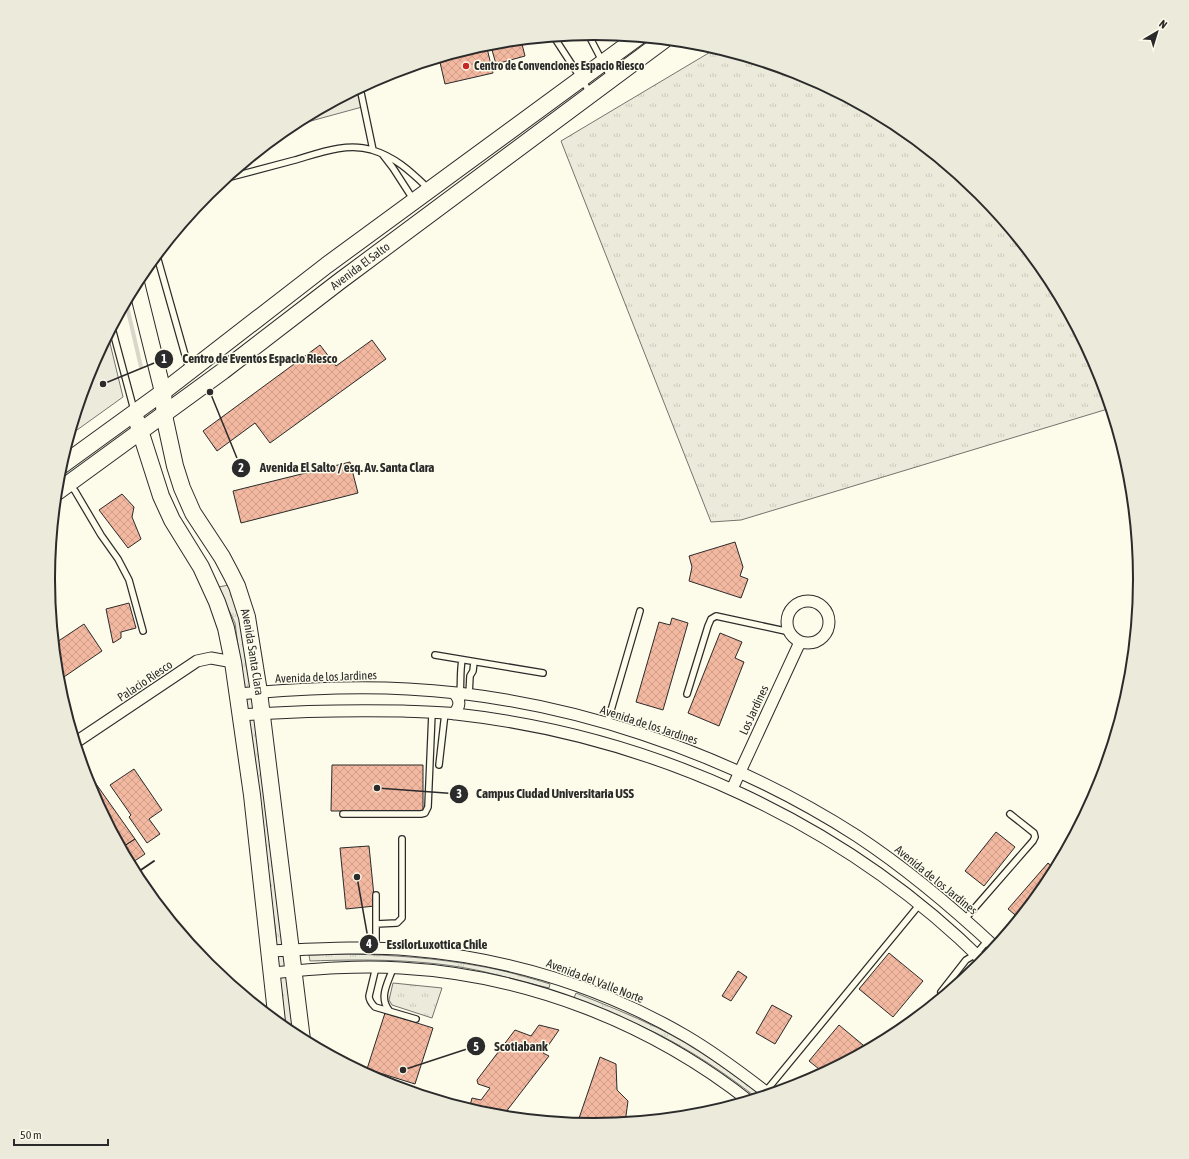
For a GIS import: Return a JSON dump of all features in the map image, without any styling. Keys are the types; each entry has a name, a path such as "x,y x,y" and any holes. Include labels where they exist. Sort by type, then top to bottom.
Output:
{"main road":[{"name":"Avenida El Salto","path":"68,461 163,392 322,270 581,79 604,64 633,41"},
{"name":"Avenida El Salto","path":"63,488 165,414 611,78 658,44"},
{"name":"Avenida Santa Clara","path":"138,292 163,392 165,414 175,466 187,501 193,513 222,557 237,586 244,604 251,635 301,1032"},
{"name":"Avenida Santa Clara","path":"135,412 156,483 166,509 196,559 217,602 226,628 238,694 252,795 276,1015"}],"street":[{"path":"801,602 815,602 822,606 829,617 830,624 825,636 814,643 800,642 794,638 790,632 787,625 787,618 790,611 801,602"},
{"name":"Los Jardines","path":"732,789 800,642"},
{"name":"Palacio Riesco","path":"80,740 197,661 211,658 233,662"},
{"name":"Avenida de los Jardines","path":"238,694 315,688 408,689 465,694 520,703 607,724 670,744 740,772 811,809 857,837 903,868 965,919 992,944"},
{"path":"450,713 459,707 460,703 458,697 465,694 473,716"},
{"path":"240,715 367,711 450,713 543,728 599,741 663,761 732,789 778,811 830,841 869,866 920,904 979,957"},
{"path":"941,923 945,923 952,919 952,908"},
{"name":"Avenida del Valle Norte","path":"268,951 342,948 409,950 463,957 511,966 554,978 574,984 636,1010 686,1036 732,1066 765,1091"},
{"path":"271,973 376,967 428,970 470,976 550,995 625,1025 665,1045 714,1076 744,1098"},
{"path":"550,995 554,978"},
{"path":"569,1002 574,984"}],"lane":[{"path":"591,40 611,78"},
{"path":"557,41 591,94"},
{"path":"361,94 373,150"},
{"path":"238,175 348,147 373,150 398,162 430,190"},
{"path":"381,154 393,168 415,202"},
{"path":"158,263 190,371"},
{"path":"114,335 135,412"},
{"path":"63,488 75,491 101,535 118,559 129,580 143,632"},
{"path":"607,724 640,611"},
{"path":"687,694 711,619 716,616 790,632"},
{"path":"435,655 543,673"},
{"path":"462,660 460,669 465,694"},
{"path":"465,694 473,671 474,662"},
{"path":"343,814 425,813 428,806 432,713"},
{"path":"439,765 450,713"},
{"path":"965,919 1033,842 1035,837 1034,833 1010,814"},
{"path":"376,924 397,922 402,918 402,839"},
{"path":"376,895 376,949"},
{"path":"771,1089 920,904"},
{"path":"941,992 966,960 979,958"},
{"path":"376,967 369,1000 375,1007 416,1019"},
{"path":"389,1010 384,1003 384,996 393,968"}],"green space":[{"path":"710,52 768,69 801,81 833,96 864,112 923,151 976,198 1000,224 1023,251 1062,310 1093,373 1106,409 741,520 711,522 561,141"},
{"path":"229,585 238,608 244,634 295,1028 282,1019 278,982 276,934 235,623 218,587"},
{"path":"349,954 414,957 463,963 524,976 550,984 549,988 481,971 439,964 374,960 310,961 309,955"},
{"path":"393,983 442,988 432,1018 392,1005 389,1000"},
{"path":"576,993 607,1005 672,1035 712,1060 758,1093 753,1095 683,1047 626,1019 574,998"}],"shaded area":[{"path":"358,95 362,107 311,121"},
{"path":"110,343 123,397 76,431 96,373"}],"building":[{"path":"522,45 525,56 496,64 492,50"},
{"name":"Centro de Convenciones Espacio Riesco","path":"488,50 493,73 445,84 440,63"},
{"path":"372,340 386,359 270,443 255,423 217,451 203,431 320,345 336,366"},
{"path":"350,462 358,493 241,523 233,491"},
{"path":"122,494 134,507 132,517 141,539 128,548 99,510"},
{"path":"735,542 743,567 740,576 748,579 741,598 689,581 692,567 689,556"},
{"path":"129,603 136,628 121,632 121,638 113,643 106,609"},
{"path":"672,618 688,623 663,710 636,702 659,622 670,625"},
{"path":"84,624 102,651 64,677 59,641"},
{"path":"720,633 742,642 735,658 744,662 719,726 688,713"},
{"path":"332,765 423,765 423,811 331,811"},
{"path":"134,769 162,810 149,819 160,834 147,843 129,817 131,815 110,785"},
{"path":"94,782 135,839 125,845"},
{"path":"996,832 1015,847 984,886 965,871"},
{"path":"135,839 145,854 135,861 125,845"},
{"path":"369,846 375,906 346,909 340,848"},
{"path":"1048,863 1051,866 1016,916 1008,909"},
{"path":"889,953 923,981 893,1017 859,989"},
{"path":"738,971 747,977 731,1001 722,996"},
{"path":"772,1005 792,1016 775,1044 756,1033"},
{"path":"385,1013 433,1028 415,1084 367,1068"},
{"path":"539,1025 559,1030 543,1053 549,1056 506,1111 470,1105 472,1098 481,1100 490,1088 478,1084 477,1080 515,1030 531,1036"},
{"path":"839,1025 865,1046 819,1069 809,1061"},
{"path":"600,1057 616,1064 617,1090 628,1101 626,1118 579,1119"}],"waterway":[{"path":"128,309 141,367"}],"wall":[{"path":"140,870 154,861"}],"place":[{"name":"Centro de Convenciones Espacio Riesco","path":"466,66"},
{"name":"Centro de Eventos Espacio Riesco","path":"103,384"},
{"name":"Avenida El Salto / esq. Av. Santa Clara","path":"210,392"},
{"name":"Campus Ciudad Universitaria USS","path":"377,788"},
{"name":"EssilorLuxottica Chile","path":"357,877"},
{"name":"Scotiabank","path":"403,1070"}]}
